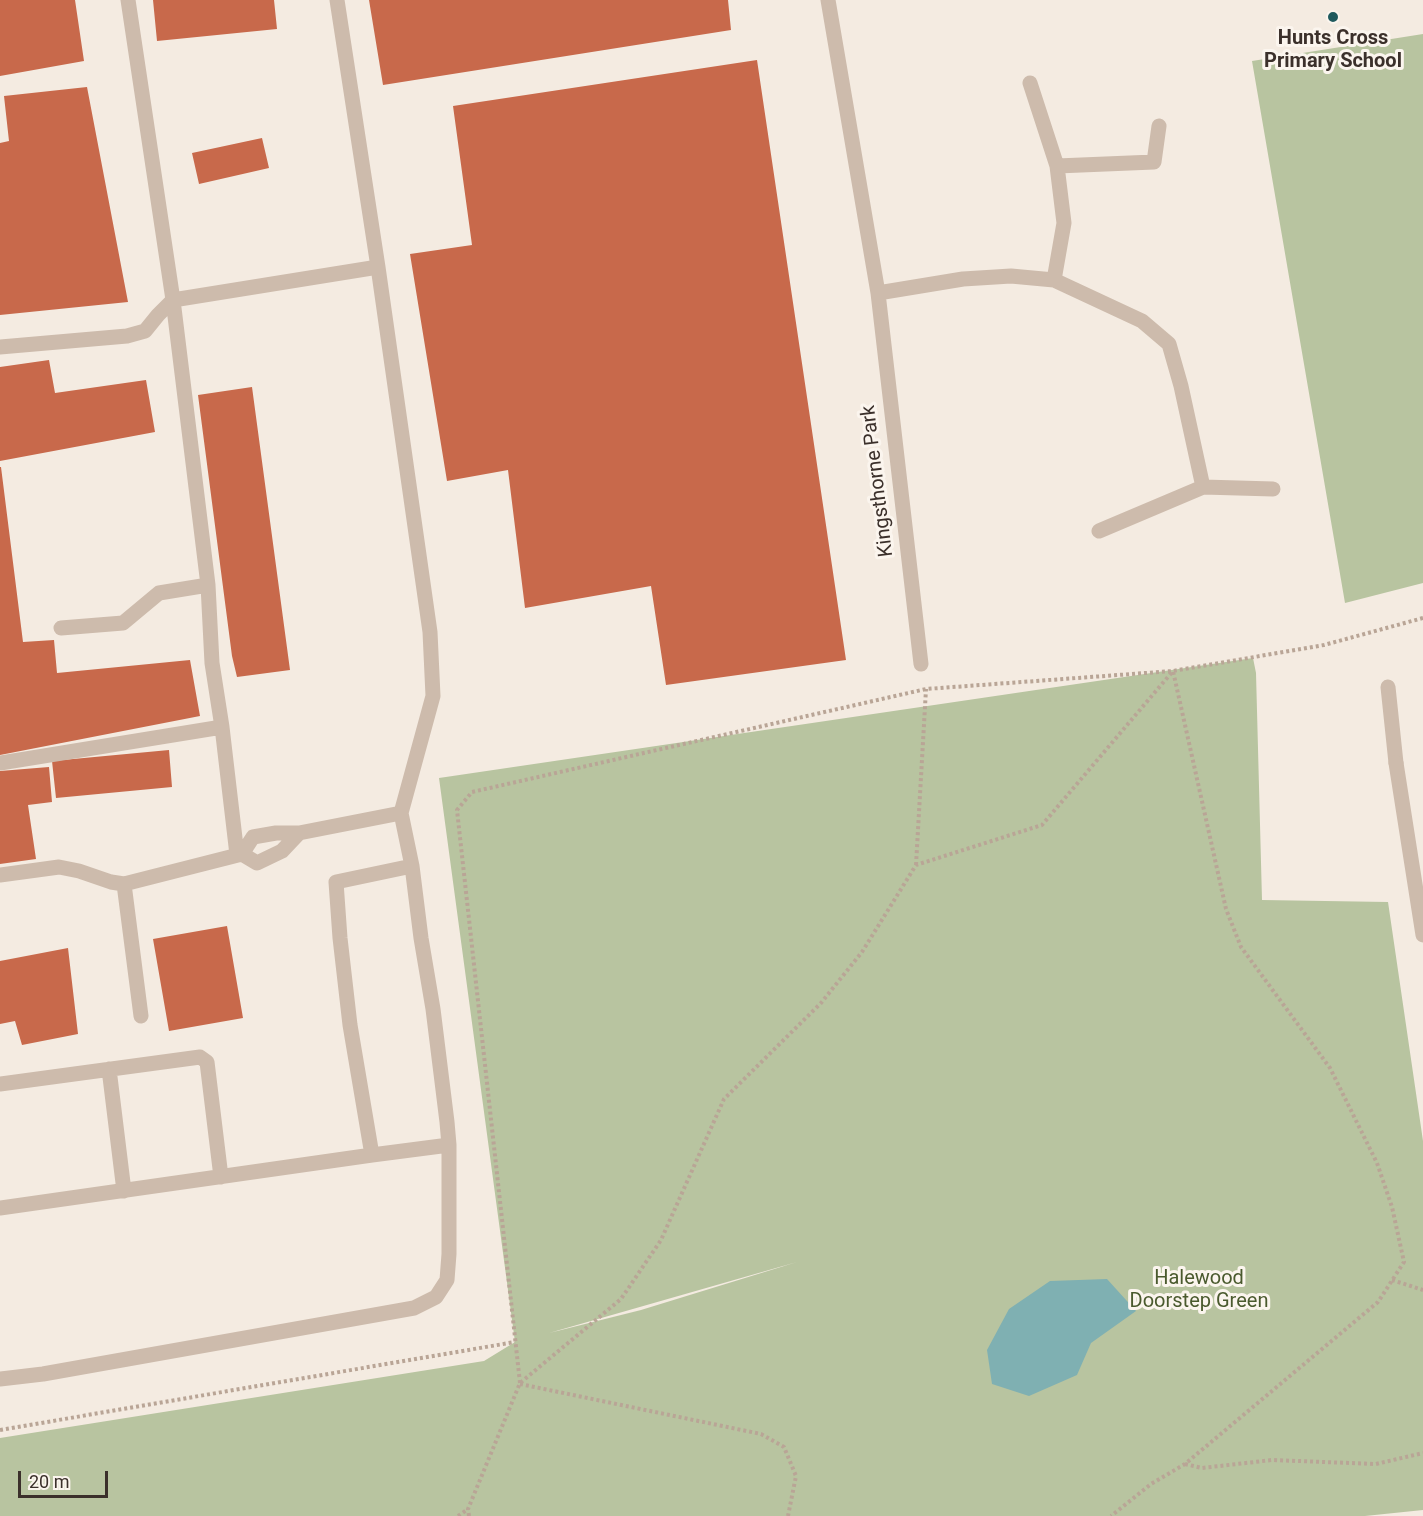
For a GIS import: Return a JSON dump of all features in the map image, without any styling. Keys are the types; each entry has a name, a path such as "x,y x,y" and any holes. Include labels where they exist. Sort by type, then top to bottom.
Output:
{"street":[{"path":"128,0 173,300 208,585 213,663 240,855"},
{"path":"0,1379 43,1374 414,1308 436,1297 447,1280 449,1145 439,1051 412,866 401,813 433,696 430,632 338,0"},
{"name":"Kingsthorne Park","path":"828,0 878,293 921,664"},
{"path":"1030,83 1057,166 1064,223 1054,280"},
{"path":"1057,166 1154,162 1159,126"},
{"path":"0,347 127,336 145,331 173,300 378,267"},
{"path":"878,293 963,279 1011,276 1054,280 1142,321 1170,344 1203,487"},
{"path":"1099,531 1203,487 1273,489"},
{"path":"61,628 123,622 159,593 208,585"},
{"path":"1388,687 1396,763 1419,886 1423,935"},
{"path":"0,763 222,728"},
{"path":"0,875 59,867 124,884 240,855 253,837 276,832 299,833 401,813"},
{"path":"240,855 257,864 282,851 299,833"},
{"path":"372,1155 350,1025 336,882 412,866"},
{"path":"124,884 141,1016"},
{"path":"0,1084 200,1057 207,1062 221,1177"},
{"path":"109,1069 124,1191"},
{"path":"0,1208 449,1145"}],"path":[{"path":"520,1383 457,810 472,792 926,689 1173,671 1324,645 1423,618"},
{"path":"916,865 1042,825 1173,671"},
{"path":"1111,1516 1151,1484 1185,1464 1378,1302 1404,1262 1392,1207 1377,1163 1330,1068 1241,946 1226,909 1173,671"},
{"path":"469,1516 468,1509 520,1383 621,1299 661,1240 724,1099 821,1003 862,952 916,865 926,689"},
{"path":"1392,1280 1423,1290"},
{"path":"0,1430 515,1342"},
{"path":"520,1383 761,1434 784,1447 796,1476 788,1516"},
{"path":"1185,1464 1202,1468 1272,1460 1376,1464 1423,1453"},
{"path":"458,1516 468,1509"}],"green space":[{"path":"1423,34 1423,583 1345,603 1252,61"},
{"name":"Halewood Doorstep Green","path":"1253,658 1256,673 1262,900 1388,902 1423,1141 1423,1510 1365,1516 0,1516 0,1438 484,1361 515,1342 439,778","holes":["797,1262 641,1310 549,1333"]}],"water":[{"path":"1107,1279 1136,1311 1091,1343 1077,1375 1029,1396 992,1384 987,1350 1009,1309 1050,1281"}],"building":[{"path":"0,0 75,0 84,61 0,76"},
{"path":"153,0 274,0 277,29 157,41"},
{"path":"369,0 728,0 731,30 383,85"},
{"path":"757,60 846,660 666,685 651,586 525,608 508,470 447,481 410,254 472,245 453,106"},
{"path":"87,87 128,302 0,315 0,143 9,141 4,96"},
{"path":"262,138 269,168 199,184 192,153"},
{"path":"49,360 55,393 146,380 155,432 0,461 0,367"},
{"path":"252,387 290,670 237,677 232,656 198,395"},
{"path":"0,467 23,642 54,640 57,673 190,660 200,716 0,755"},
{"path":"169,750 172,787 56,798 52,761"},
{"path":"49,767 52,802 28,805 36,859 0,864 0,771"},
{"path":"227,926 243,1018 169,1031 153,939"},
{"path":"68,948 78,1034 22,1045 15,1021 0,1024 0,961"}],"place":[{"name":"Hunts Cross Primary School","path":"1333,17"}]}
